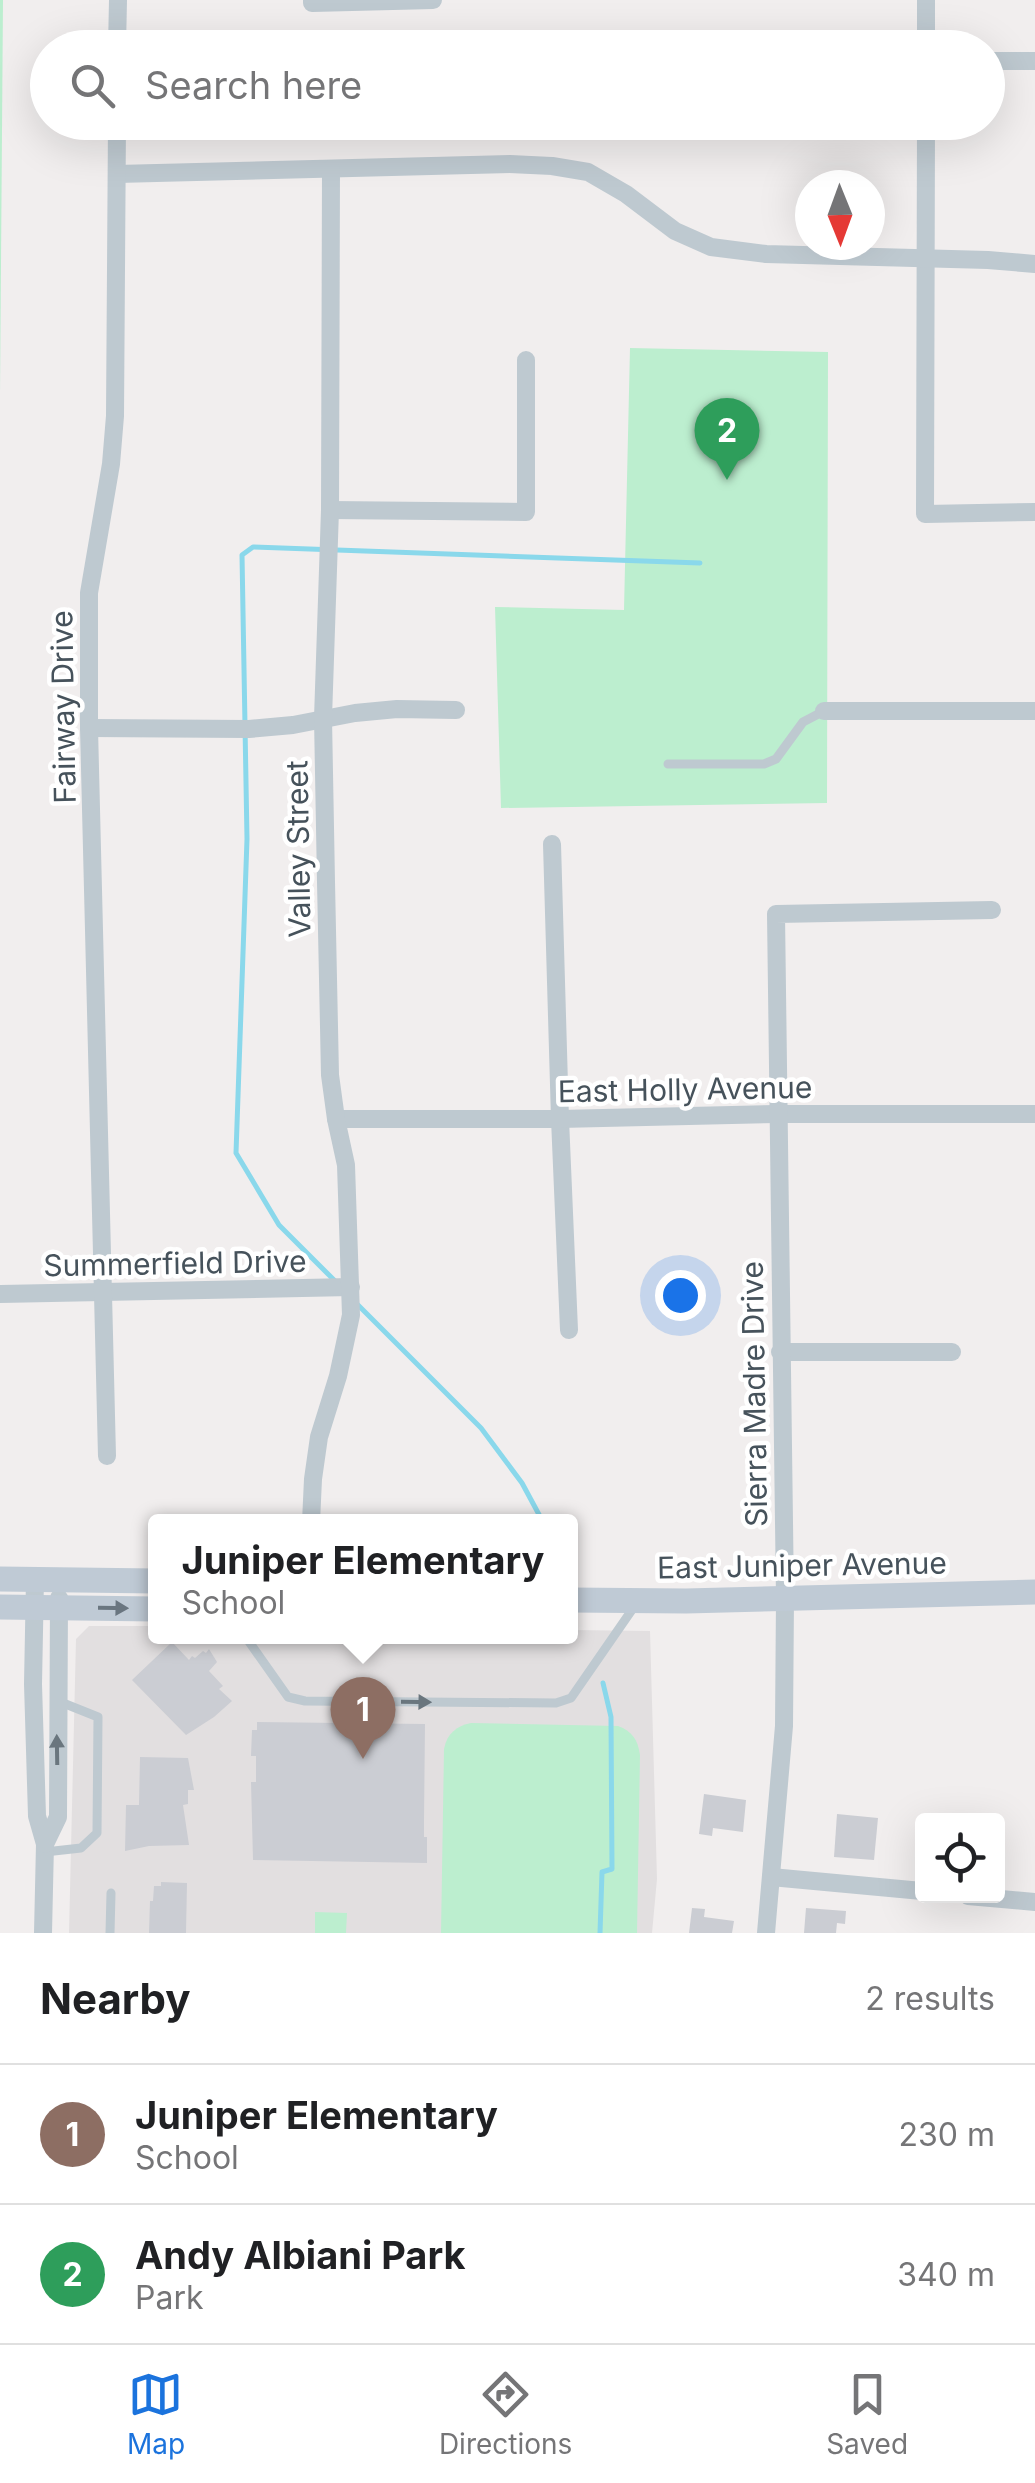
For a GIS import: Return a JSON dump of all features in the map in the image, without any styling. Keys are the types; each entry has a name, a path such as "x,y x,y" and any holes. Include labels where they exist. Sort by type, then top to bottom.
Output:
{"street":[{"path":"118,0 118,30"},
{"path":"312,0 433,0"},
{"path":"926,0 926,30"},
{"path":"1005,61 1035,60"},
{"name":"Fairway Drive","path":"107,1456 89,592 111,464 115,416 117,140"},
{"path":"926,140 925,514 1035,512"},
{"path":"117,174 552,166 588,172 626,194 675,231 712,246 766,254 1035,264"},
{"name":"Valley Street","path":"311,1514 319,1437 346,1342 352,1287 346,1166 330,1075 323,718 330,510 331,169"},
{"path":"330,510 526,512 526,360"},
{"path":"89,728 249,729 398,709 456,710"},
{"path":"824,710 1035,712"},
{"path":"552,844 570,1330"},
{"name":"Sierra Madre Drive","path":"766,1933 784,1726 776,914 992,910"},
{"name":"East Holly Avenue","path":"336,1119 1035,1114"},
{"name":"Summerfield Drive","path":"0,1294 352,1287"},
{"path":"780,1352 952,1352"},
{"path":"0,1579 148,1581"},
{"path":"43,1933 45,1848 36,1816 33,1684 47,1579"},
{"name":"East Juniper Avenue","path":"578,1600 1035,1592"},
{"path":"0,1607 148,1608"},
{"path":"45,1848 58,1817 57,1701 46,1607"},
{"path":"771,1877 915,1890"},
{"path":"1005,1899 1035,1902"}],"lane":[{"path":"668,764 764,764 776,758 803,722 824,710"},
{"path":"251,1644 288,1697 304,1701 556,1703 572,1698 638,1600"},
{"path":"45,1848 81,1848 98,1833 98,1717 57,1701"},
{"path":"110,1933 111,1893"}],"shaded area":[{"path":"89,1626 148,1626 148,1644 578,1644 578,1630 650,1631 657,1879 652,1933 69,1933 76,1639"}],"green space":[{"path":"0,0 3,0 0,395"},
{"path":"630,348 828,352 827,803 501,808 495,607 624,610"},
{"path":"471,1723 618,1726 634,1737 640,1755 637,1933 441,1933 444,1749 453,1731"},
{"path":"315,1912 347,1913 346,1933 315,1933"}],"building":[{"path":"170,1644 189,1660 209,1649 217,1662 209,1671 223,1686 219,1689 232,1701 186,1735 132,1680"},
{"path":"257,1722 425,1724 427,1863 253,1860 251,1782 256,1782 256,1756 251,1756 252,1730 257,1730"},
{"path":"140,1757 188,1758 194,1790 188,1790 188,1804 183,1805 189,1845 125,1851 126,1805 139,1805"},
{"path":"704,1794 746,1800 743,1832 713,1828 712,1836 699,1834"},
{"path":"837,1814 878,1818 874,1860 834,1857"},
{"path":"161,1882 187,1883 186,1933 149,1933 150,1901 154,1886 161,1886"},
{"path":"692,1908 705,1909 704,1917 734,1921 732,1933 689,1933"},
{"path":"806,1908 846,1911 845,1924 837,1923 836,1933 804,1933"}],"waterway":[{"path":"335,1281 279,1225 236,1153 247,839 242,555 253,547 700,563"},
{"path":"356,1303 481,1428 522,1483 539,1514"},
{"path":"600,1933 602,1872 612,1869 611,1717 603,1683"}],"place":[{"name":"Andy Albiani Park","path":"727,480"},
{"name":"Juniper Elementary","path":"363,1759"}]}
